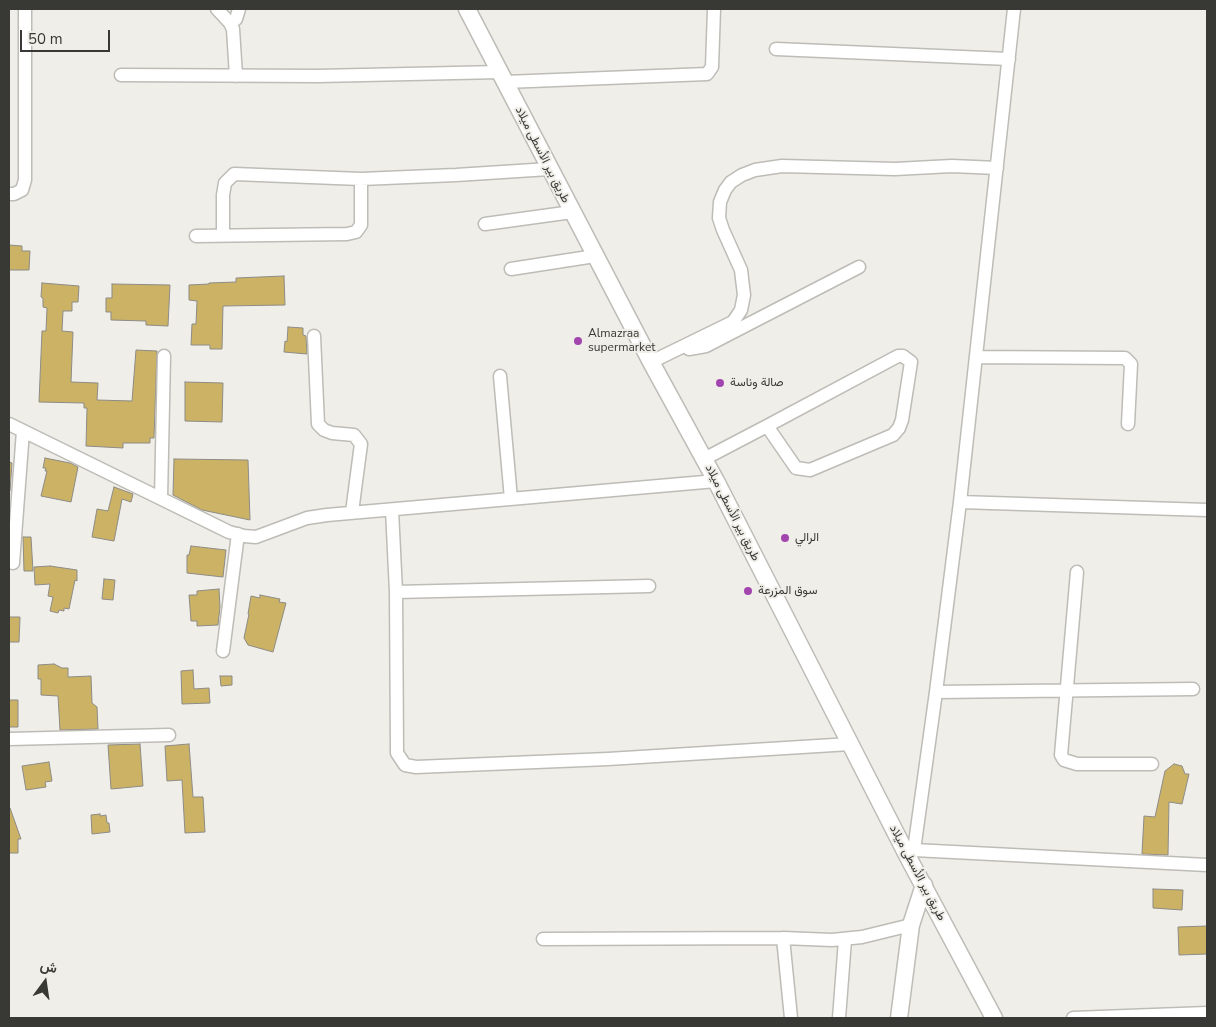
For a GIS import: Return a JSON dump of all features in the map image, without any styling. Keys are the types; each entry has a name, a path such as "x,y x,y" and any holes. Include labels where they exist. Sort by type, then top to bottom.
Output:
{"main road":[{"name":"طريق بير الأسطى ميلاد","path":"467,9 651,362 716,480 850,744 911,854 924,885 994,1018"},
{"path":"899,1018 911,925 924,885"}],"street":[{"path":"9,194 22,190 25,180 26,9"},
{"path":"218,9 230,23 233,30 236,76"},
{"path":"230,23 236,18 239,9"},
{"path":"121,75 502,77 708,74 712,67 714,9"},
{"path":"1014,9 960,502 936,692 911,854 1207,865"},
{"path":"776,49 1008,59"},
{"path":"651,362 733,322 741,310 744,295 741,270 719,218 720,202 725,190 731,182 742,175 755,170 782,166 895,169 952,166 997,168"},
{"path":"223,235 223,195 225,183 234,174 360,179 549,169"},
{"path":"196,236 356,232 361,225 360,179"},
{"path":"484,224 572,212"},
{"path":"511,270 595,256"},
{"path":"681,348 691,350 706,346 858,267"},
{"path":"314,336 318,424 324,430 332,433 354,435 361,444 352,512"},
{"path":"161,498 164,356"},
{"path":"704,459 898,356 903,356 911,362 902,420 899,428 893,435 810,470 796,468 767,426"},
{"path":"976,357 1125,358 1131,364 1128,424"},
{"path":"500,376 511,499"},
{"path":"9,424 230,532 256,537 307,518 352,512 392,510 716,480"},
{"path":"13,563 24,431"},
{"path":"960,502 1207,510"},
{"path":"392,510 396,592 396,753 405,766 608,759 850,744"},
{"path":"223,651 238,534"},
{"path":"1077,572 1061,754 1064,760 1077,764 1152,764"},
{"path":"396,592 649,586"},
{"path":"936,692 1193,689"},
{"path":"9,739 169,735"},
{"path":"544,939 783,938 845,940 862,938 911,925"},
{"path":"783,938 791,1018"},
{"path":"839,1018 845,940"},
{"path":"1073,1018 1207,1013"}],"building":[{"path":"9,245 22,246 22,251 30,251 29,270 9,270"},
{"path":"284,276 285,305 223,306 222,349 210,349 210,345 191,345 192,324 196,324 197,301 189,300 189,285 236,282 236,278"},
{"path":"42,283 79,286 78,302 72,302 72,311 63,311 62,331 73,332 71,382 98,383 97,400 132,401 136,350 157,351 154,438 150,438 150,443 123,443 123,448 86,446 87,408 84,408 84,403 39,402 42,331 46,331 47,308 43,307 43,298 41,297"},
{"path":"112,284 170,285 168,326 146,325 146,321 111,320 111,312 106,312 106,298 112,298"},
{"path":"288,327 303,328 303,335 306,336 307,354 284,352"},
{"path":"185,382 223,383 222,422 185,421"},
{"path":"45,458 70,463 78,467 71,502 41,496 47,471 45,471 46,468 43,468"},
{"path":"174,459 248,460 250,520 202,510 173,495"},
{"path":"9,462 12,463 10,491 9,491"},
{"path":"114,487 133,494 131,502 122,499 114,541 92,537 97,509 108,511"},
{"path":"23,537 31,537 33,571 24,571"},
{"path":"191,546 226,550 223,577 187,573 187,555 189,555"},
{"path":"50,566 77,570 77,581 75,580 69,609 64,608 64,611 59,610 58,613 50,611 53,597 48,596 50,584 35,585 34,567"},
{"path":"104,579 115,580 113,600 102,599"},
{"path":"219,589 218,625 197,626 197,621 191,621 189,595 197,595 197,591"},
{"path":"260,595 280,599 279,602 286,603 273,652 248,645 244,638 251,596 260,598"},
{"path":"9,617 20,617 19,642 9,642"},
{"path":"54,664 62,668 68,668 68,677 91,676 92,703 97,707 98,729 60,730 58,696 41,695 41,679 38,679 38,665"},
{"path":"193,670 194,689 209,688 210,703 182,704 181,671"},
{"path":"220,676 232,676 232,685 221,686"},
{"path":"9,700 18,700 18,727 9,727"},
{"path":"140,744 143,786 111,789 108,745"},
{"path":"189,744 193,797 203,797 205,832 185,833 182,780 167,781 165,746"},
{"path":"49,762 52,781 45,782 46,787 26,790 22,766"},
{"path":"1174,764 1182,766 1185,774 1189,774 1182,804 1169,802 1168,855 1142,854 1144,816 1155,817 1165,771"},
{"path":"9,808 21,839 18,839 18,853 9,853"},
{"path":"100,814 100,816 106,815 110,832 92,834 91,815"},
{"path":"1153,889 1183,890 1182,910 1153,908"},
{"path":"1207,926 1207,954 1179,955 1178,927"}],"place":[{"name":"Almazraa supermarket","path":"578,341"},
{"name":"صالة وناسة","path":"720,383"},
{"name":"الرالي","path":"785,538"},
{"name":"سوق المزرعة","path":"748,591"}]}
